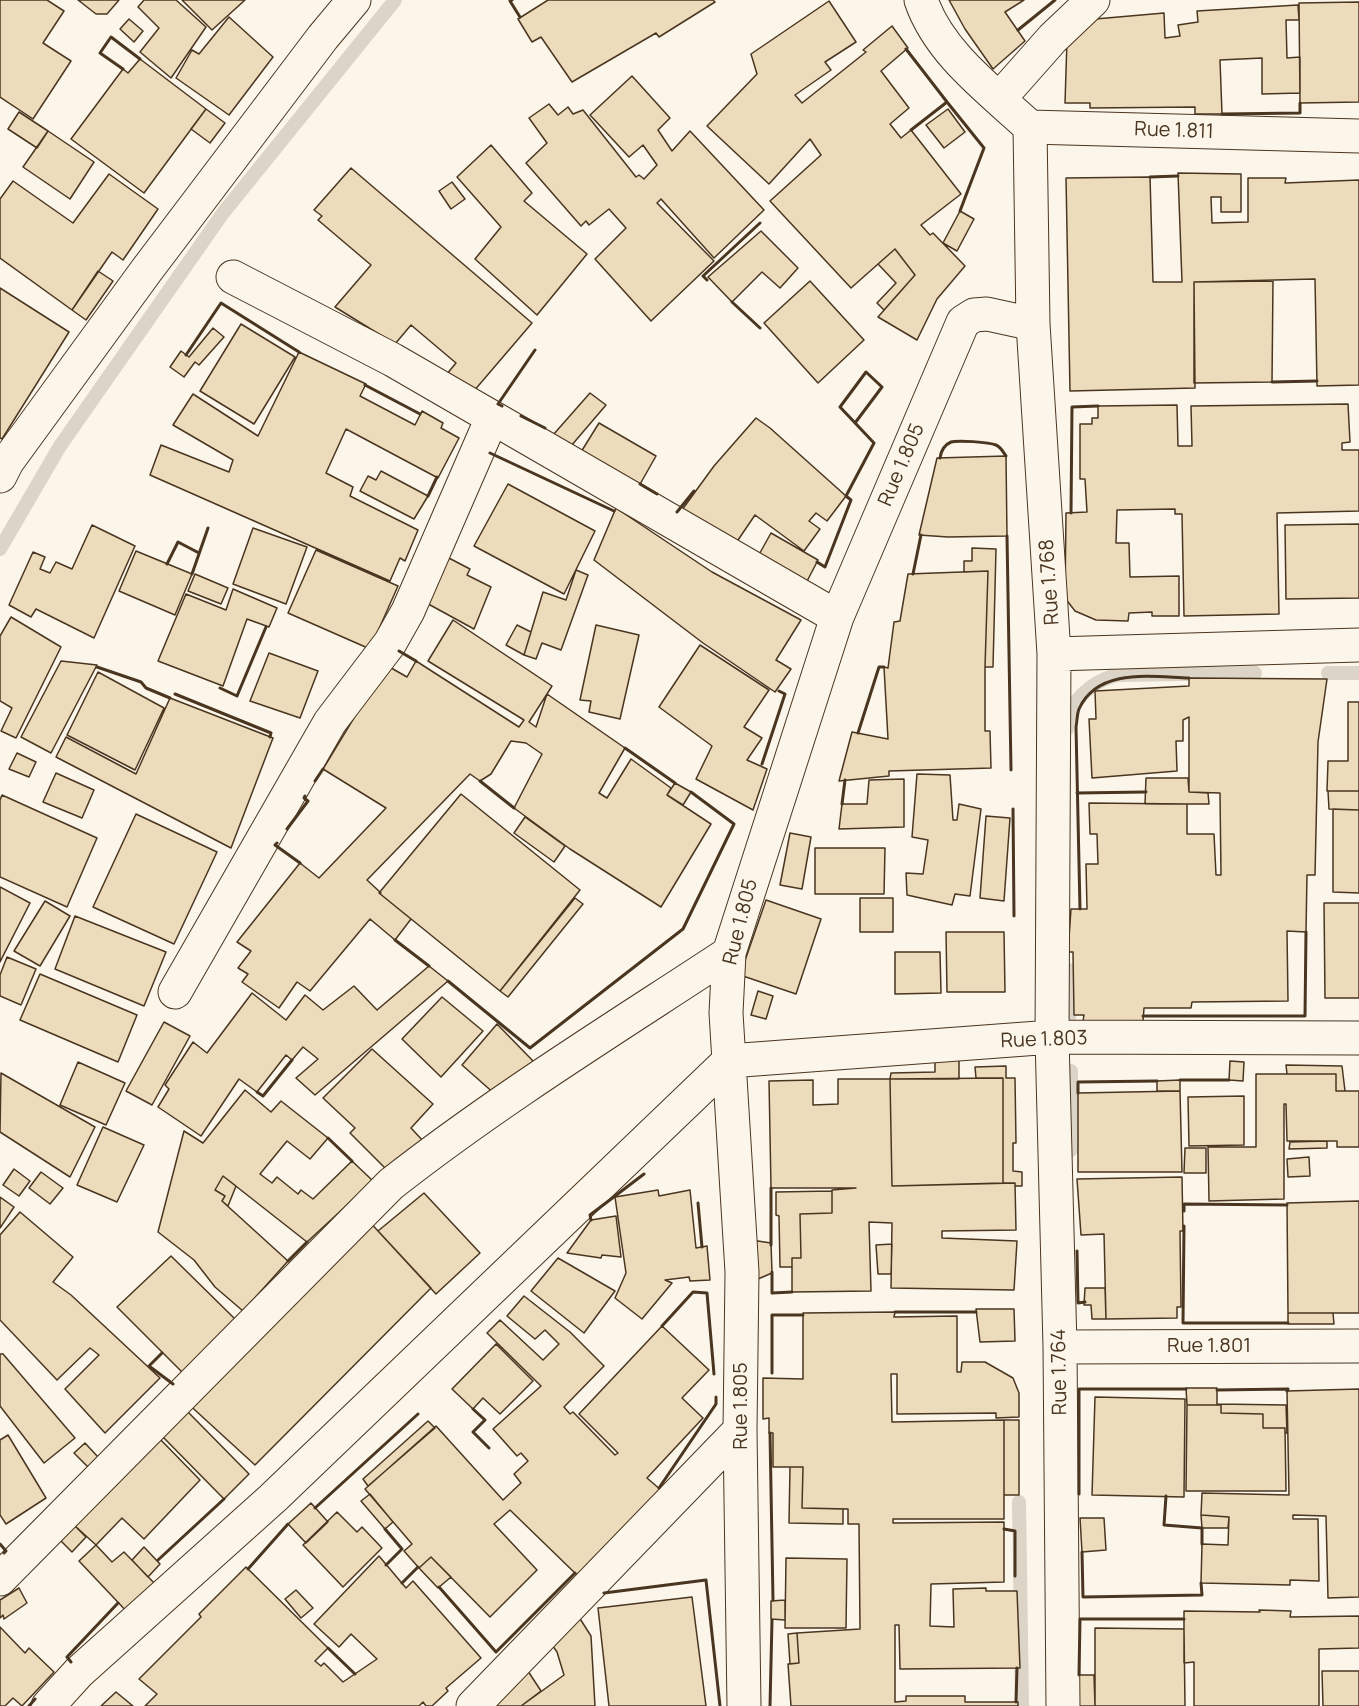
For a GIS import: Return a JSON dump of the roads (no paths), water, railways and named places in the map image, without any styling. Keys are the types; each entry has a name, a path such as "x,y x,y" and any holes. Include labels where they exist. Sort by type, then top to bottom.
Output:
{"street":[{"path":"0,476 7,462 146,271 322,37 354,0"},
{"path":"921,0 926,16 955,58 1030,127"},
{"path":"999,99 1053,38 1093,0"},
{"name":"Rue 1.811","path":"1030,127 1359,136"},
{"name":"Rue 1.768","path":"1030,127 1033,324 1054,654 1052,1037"},
{"path":"233,277 393,360 837,617"},
{"name":"Rue 1.805","path":"744,1706 740,1430 742,1272 726,1013 729,953 837,617 963,322 974,315 987,314 1033,324"},
{"path":"175,992 330,722 390,643 408,611 492,418"},
{"path":"1054,654 1359,645"},
{"path":"0,1580 391,1184 492,1108 729,953"},
{"name":"Rue 1.803","path":"729,1061 1052,1037 1359,1038"},
{"name":"Rue 1.764","path":"1052,1037 1060,1347 1063,1706"},
{"path":"48,1706 79,1672 273,1498 729,1061"},
{"name":"Rue 1.801","path":"1060,1347 1359,1346"},
{"path":"473,1706 740,1430"}],"waterway":[{"path":"0,549 60,446 223,213 395,0"},
{"path":"1067,729 1071,710 1082,694 1098,682 1116,675 1255,673"},
{"path":"1328,673 1359,673"},
{"path":"1069,970 1069,1034"},
{"path":"1071,1071 1071,1150"},
{"path":"1019,1502 1022,1706"}]}
